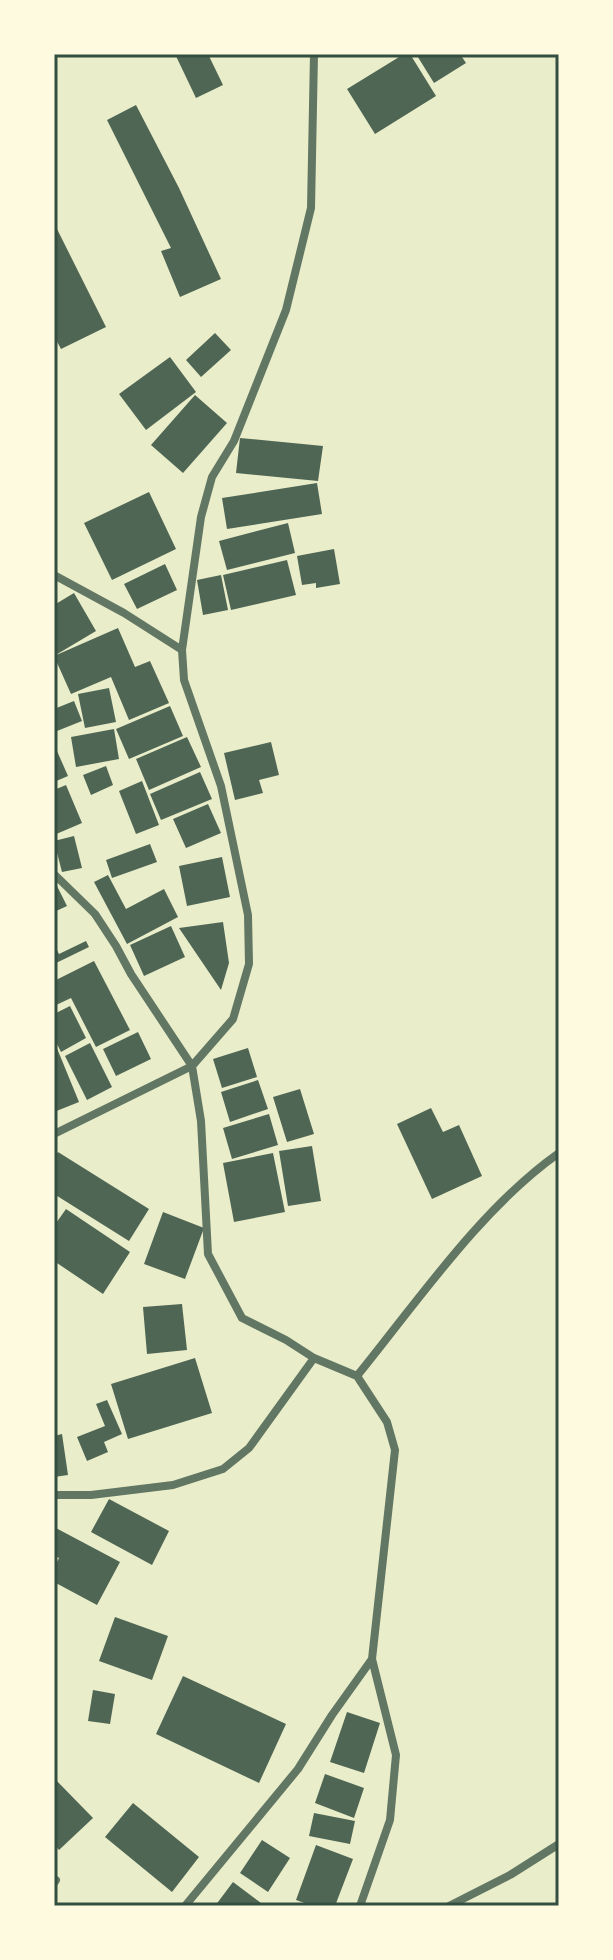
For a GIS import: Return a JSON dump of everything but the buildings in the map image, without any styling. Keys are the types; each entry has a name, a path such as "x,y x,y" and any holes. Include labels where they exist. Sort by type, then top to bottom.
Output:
{"street":[{"path":"54,1134 192,1066 233,1019 249,964 248,915 221,786 184,680 182,650 201,517 212,477 234,441 286,310 311,208 314,54"},
{"path":"54,575 124,613 182,650"},
{"path":"54,874 95,914 192,1066 201,1121 208,1254 242,1318 314,1358 357,1376 387,1422 395,1450 372,1659 396,1755 390,1820 360,1906"},
{"path":"357,1376 471,1234 531,1172 559,1153"},
{"path":"54,1495 91,1495 173,1485 223,1469 249,1448 314,1358"},
{"path":"185,1906 298,1769 372,1659"},
{"path":"449,1906 510,1875 559,1844"}]}
